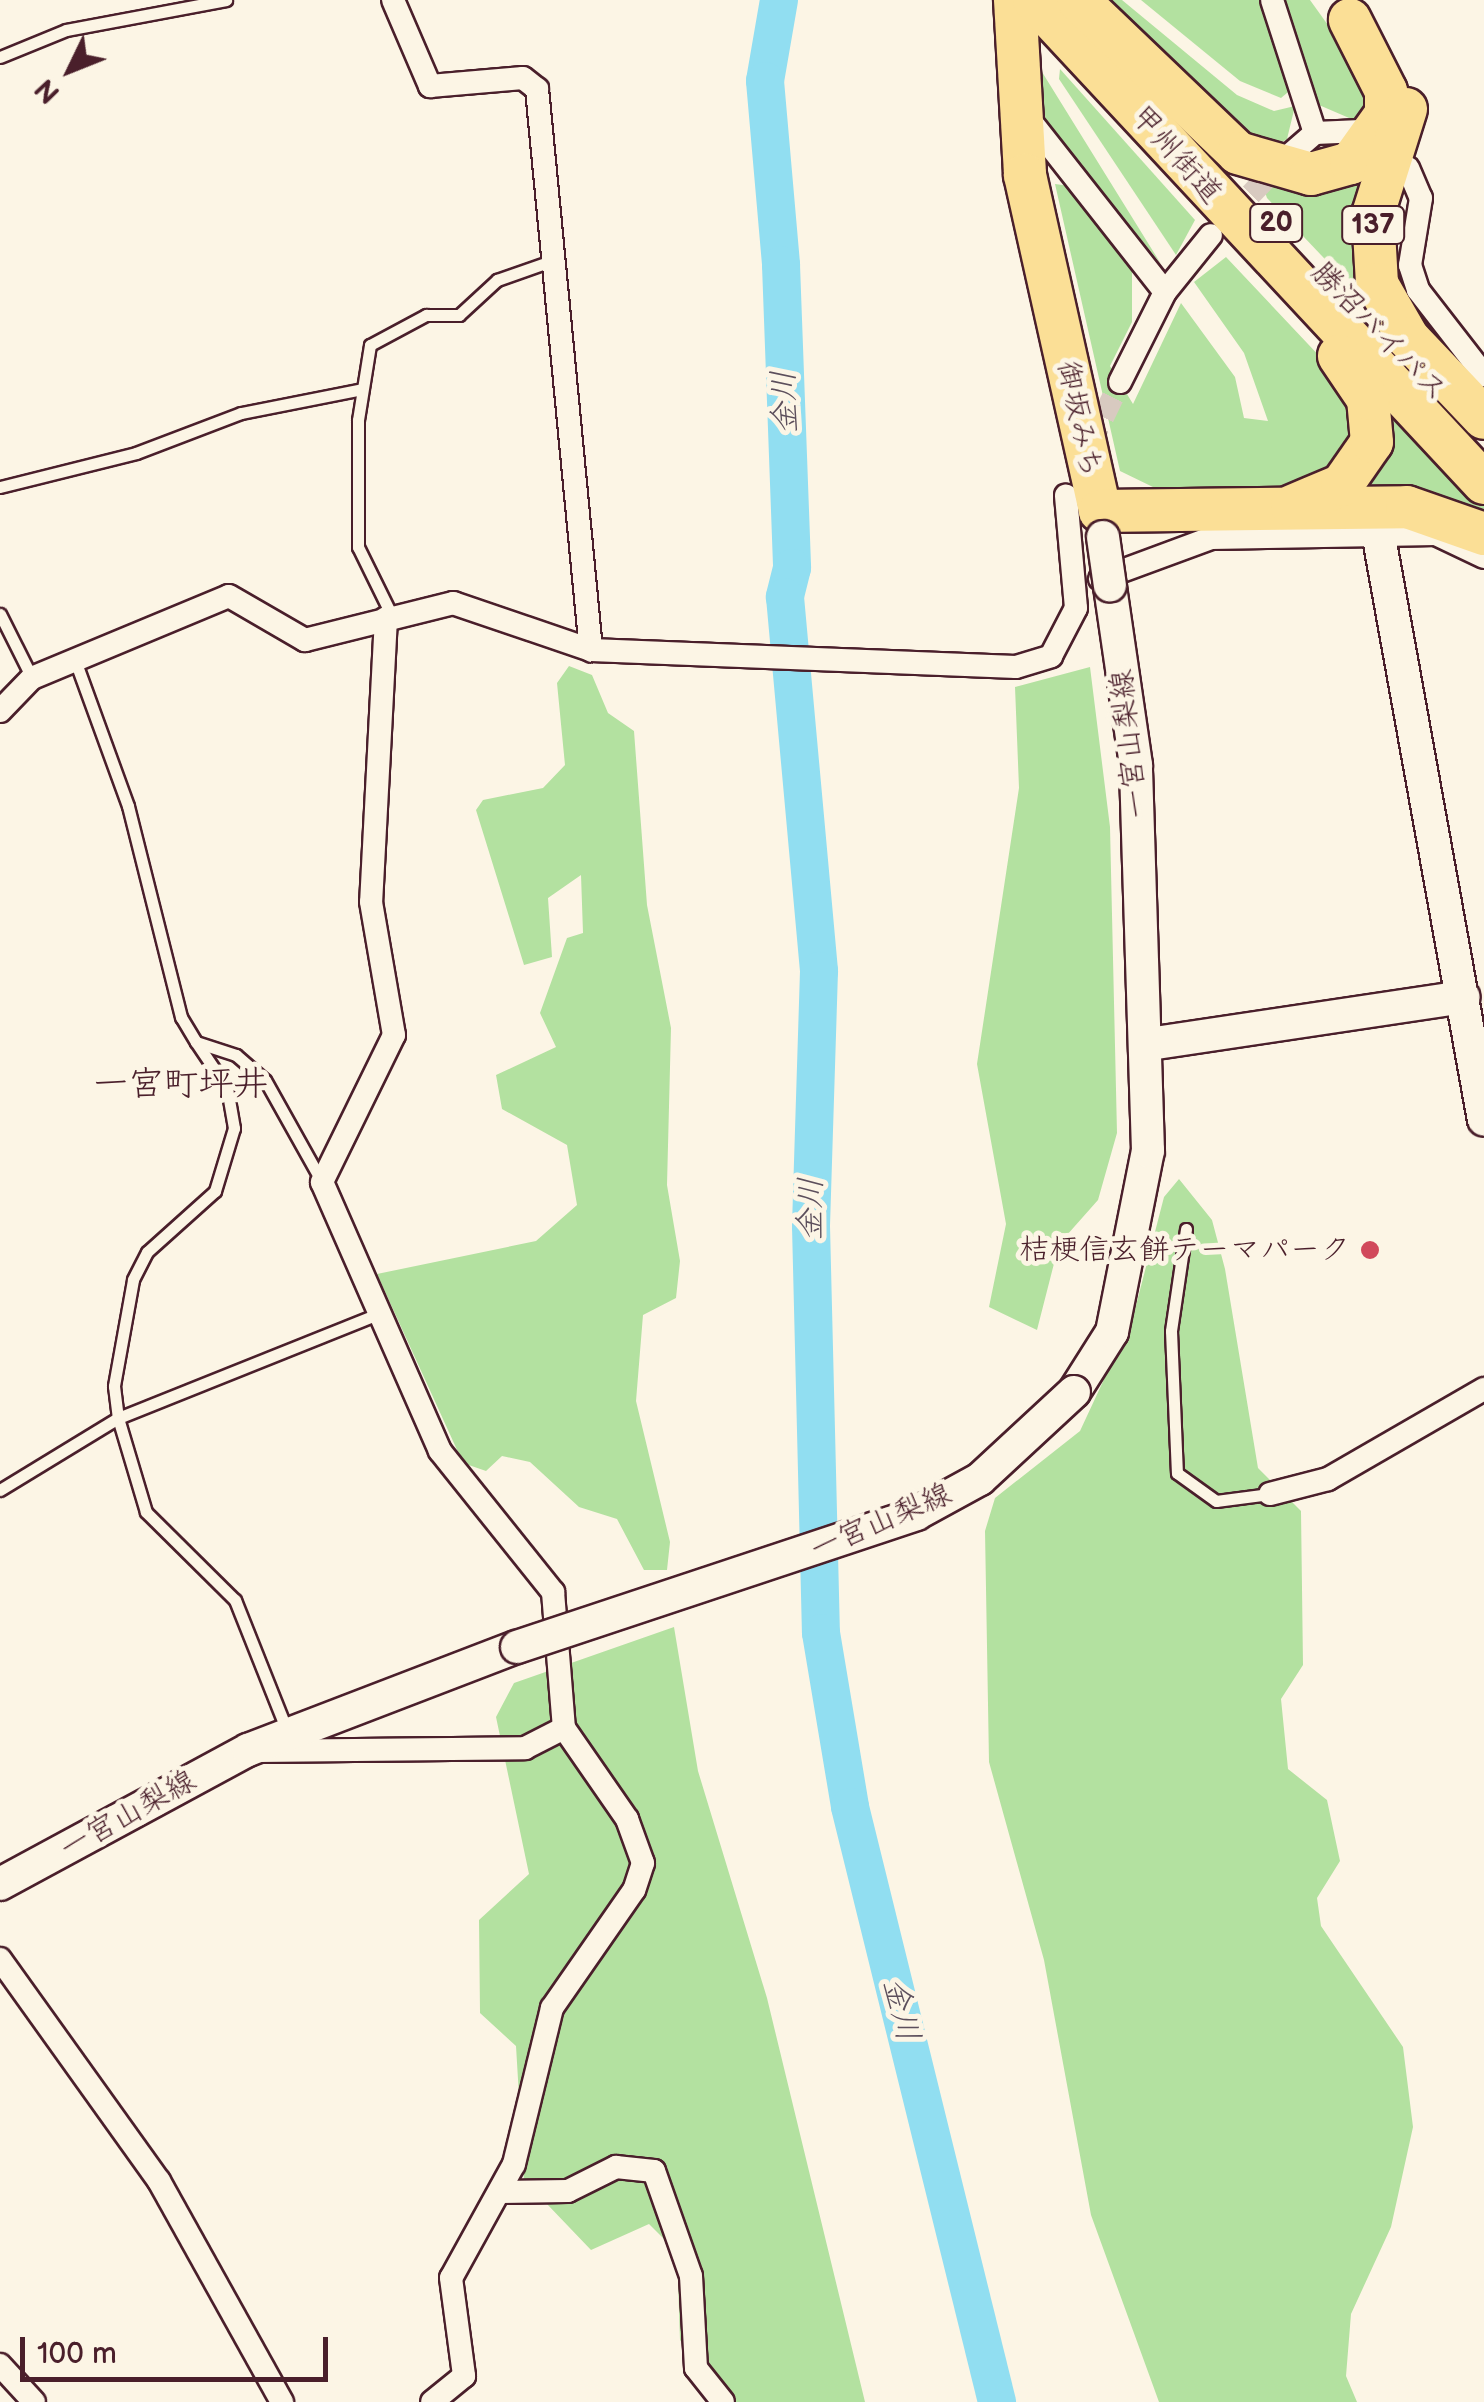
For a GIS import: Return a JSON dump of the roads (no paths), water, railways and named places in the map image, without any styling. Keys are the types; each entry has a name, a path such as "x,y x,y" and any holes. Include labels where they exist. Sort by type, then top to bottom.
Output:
{"highway":[{"path":"1047,1 1238,152 1310,174 1351,163 1386,114 1386,91 1341,10"},
{"name":"御坂みち","path":"1047,1 1016,110 1090,514 1407,507 1484,534"},
{"name":"甲州街道","path":"1047,1 1280,269 1484,483"},
{"name":"勝沼バイパス","path":"1047,1 1484,442"},
{"name":"137","path":"1341,10 1405,86 1404,135 1373,214 1377,284 1408,338 1484,418"},
{"path":"1267,512 1342,485 1367,457 1373,428 1368,400 1280,269"}],"main road":[{"name":"一宮山梨線","path":"0,1884 288,1732 518,1647 916,1514 980,1479 1074,1392 1112,1332 1140,1220 1149,1044 1136,766 1094,586 1090,514"},
{"path":"1378,532 1484,1120"},
{"path":"1149,1044 1464,997"}],"street":[{"path":"393,0 430,86 523,78 537,89 602,651"},
{"path":"1272,0 1314,133"},
{"path":"1016,110 1165,292"},
{"path":"1292,152 1314,133 1362,131"},
{"path":"1408,168 1421,198 1410,266 1418,290 1484,375"},
{"path":"1120,382 1165,292 1211,235"},
{"path":"0,711 32,678 76,663 222,598 253,603 305,640 389,617 469,604 550,643 602,651 1016,667 1060,645 1094,586 1090,514"},
{"path":"1094,586 1186,542 1378,532 1436,534 1484,556"},
{"path":"389,617 371,902 394,1036 322,1182 440,1451 553,1592 564,1728 626,1819 641,1876 552,2008 502,2192 450,2278 464,2376 432,2402"},
{"path":"1270,1494 1328,1479 1484,1388"},
{"path":"248,1750 526,1748 564,1728"},
{"path":"0,1959 159,2181 282,2402"},
{"path":"502,2192 568,2191 616,2167 654,2171 691,2276 696,2368 723,2402"},
{"path":"0,2365 34,2402"}],"lane":[{"path":"0,57 66,30 226,0"},
{"path":"389,617 358,547 362,389 370,345 382,334 426,316 459,314 497,280 554,260"},
{"path":"0,487 136,453 240,413 362,389"},
{"path":"0,614 32,678"},
{"path":"76,663 128,806 164,971 196,1042 227,1088 234,1128 214,1191 147,1252 133,1280 114,1386 118,1418 146,1512 235,1600 288,1732"},
{"path":"196,1042 236,1054 266,1080 322,1182"},
{"path":"1186,1229 1170,1348 1177,1473 1216,1501 1270,1494"},
{"path":"3,1482 118,1418 378,1314"}],"waterway":[{"name":"金川","path":"779,0 765,81 781,265 792,568 785,597 819,971 811,1226 821,1633 850,1807 997,2402"}],"tunnel":[{"path":"1228,218 1282,162"},
{"path":"1089,447 1120,382"}],"place":[{"name":"桔梗信玄餅テーマパーク","path":"1370,1250"}],"district":[{"name":"一宮町坪井","path":"181,1085"}]}
